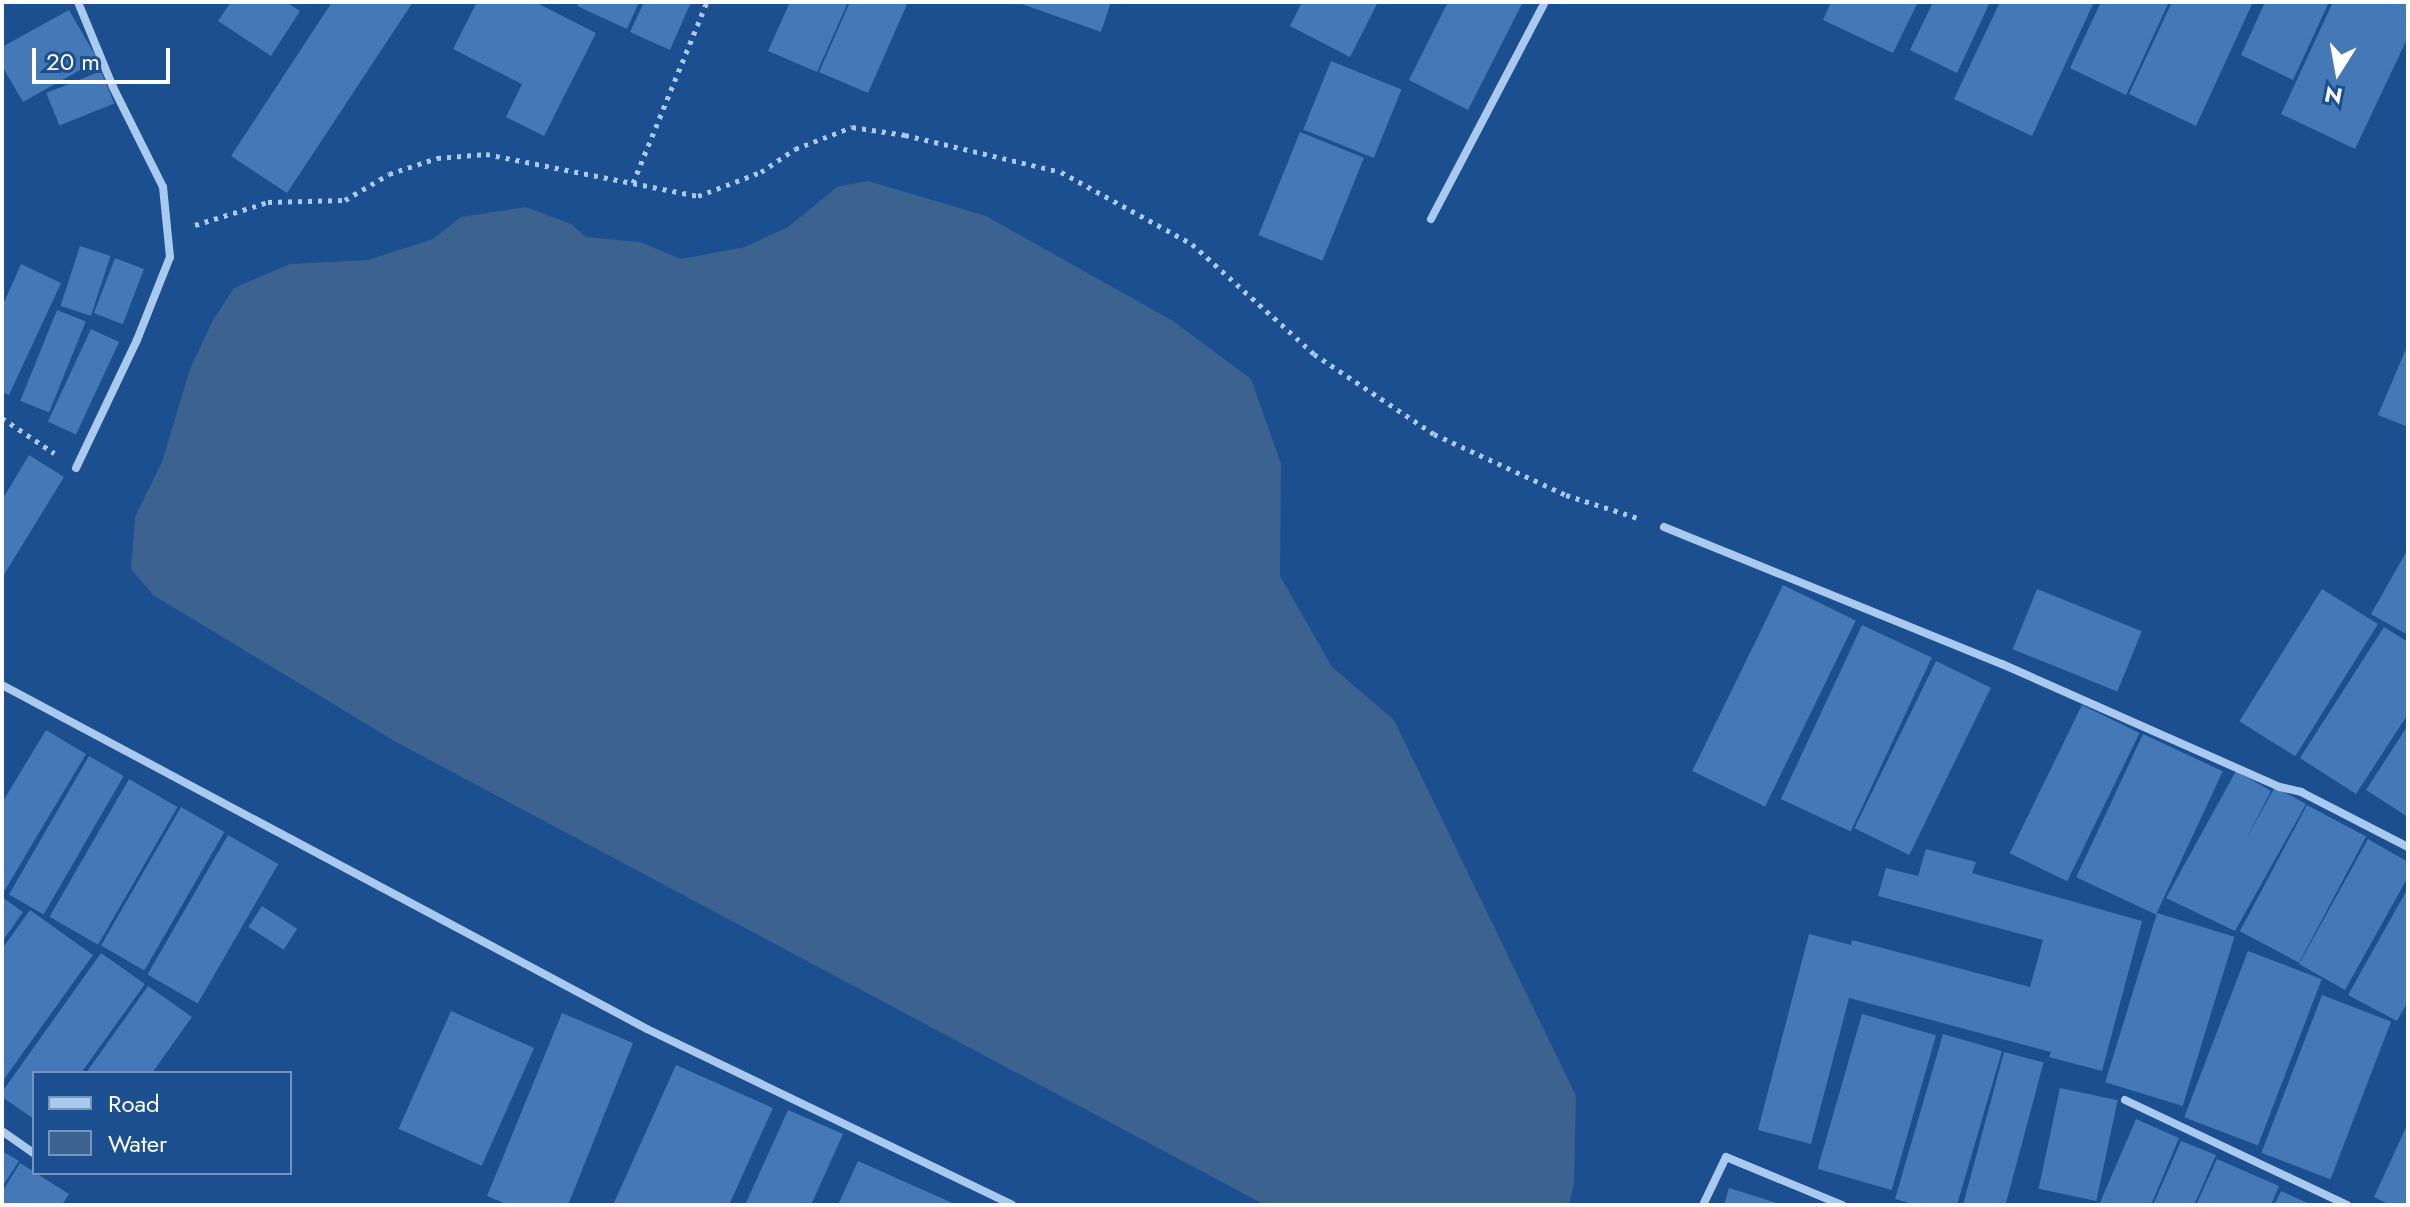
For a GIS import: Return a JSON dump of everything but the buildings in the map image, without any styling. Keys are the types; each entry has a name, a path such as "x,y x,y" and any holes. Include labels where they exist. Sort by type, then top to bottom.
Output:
{"street":[{"path":"76,468 137,340 170,257 163,187 113,87 78,2"},
{"path":"1431,219 1545,2"},
{"path":"1664,527 2002,664 2280,787 2301,792 2408,847"},
{"path":"2,685 647,1029 1012,1205"},
{"path":"2125,1100 2347,1205"},
{"path":"2,1131 32,1152"},
{"path":"1703,1205 1726,1157 1842,1205"}],"path":[{"path":"633,183 707,2"},
{"path":"170,257 196,224 268,202 345,200 389,174 437,158 486,154 698,196 761,172 795,149 852,127 905,135 1061,172 1192,244 1314,354 1434,434 1566,495 1664,527"},
{"path":"2,418 76,468"}],"water":[{"path":"868,181 986,216 1173,321 1251,379 1281,464 1280,576 1332,667 1394,720 1576,1096 1574,1183 1569,1205 1265,1205 396,742 153,595 131,569 135,517 162,462 190,369 213,320 234,288 290,264 368,260 433,239 461,217 526,207 571,224 586,237 640,242 681,259 745,247 788,227 837,187"}]}
